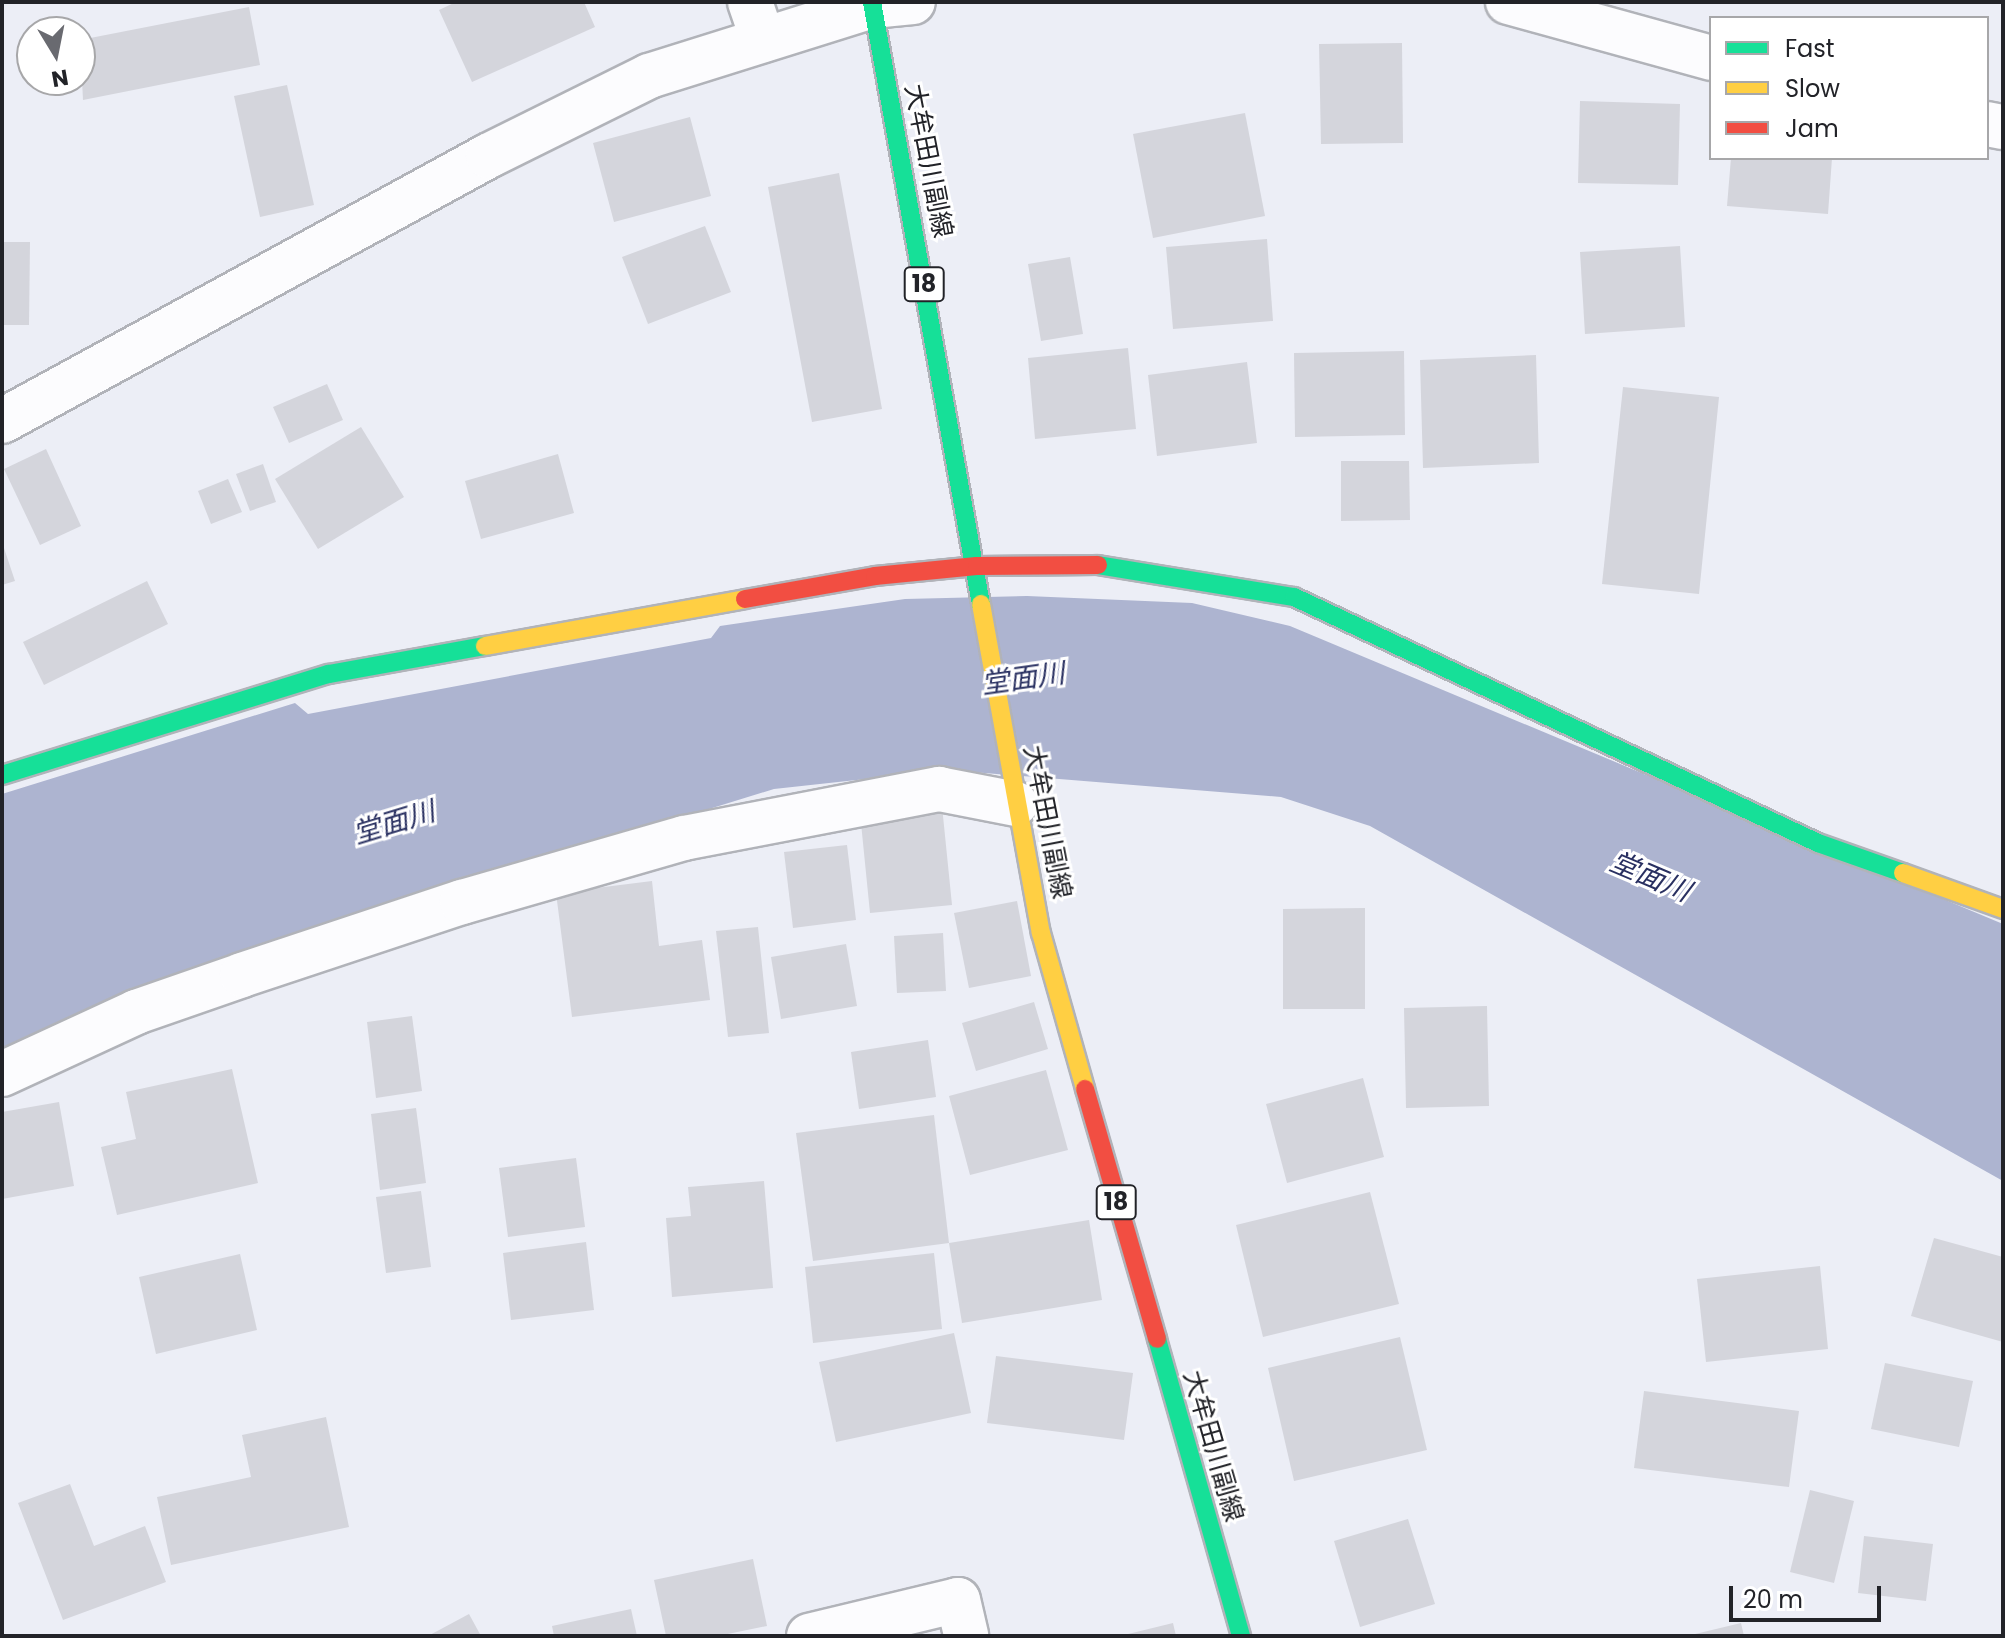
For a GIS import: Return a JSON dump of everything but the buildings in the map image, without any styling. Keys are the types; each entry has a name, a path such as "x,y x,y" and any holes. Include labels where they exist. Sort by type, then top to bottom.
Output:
{"street":[{"path":"1508,2 1709,57"},
{"path":"2,421 488,156 757,21 886,3"},
{"name":"大牟田川副線","path":"886,3 1012,783 1041,933 1241,1636"},
{"path":"2,775 329,674 875,576 977,566 1096,565 1294,597 1818,843 2003,909"},
{"path":"2,1074 136,1012 462,902 684,838 939,789 1012,783"},
{"path":"809,1636 958,1600 966,1636"}],"water":[{"name":"堂面川","path":"1027,596 1192,603 1290,626 2003,924 2003,1181 1370,826 1281,797 948,770 774,789 454,888 2,1055 2,794 295,703 308,714 711,638 720,626 905,599"}],"traffic: fast":[{"path":"872,2 981,604"},
{"path":"1098,565 1294,597 1818,843 1903,873"},
{"path":"2,775 329,674 485,646"},
{"path":"1157,1339 1241,1636"}],"traffic: slow":[{"path":"485,646 745,599"},
{"path":"981,604 1041,933 1085,1089"},
{"path":"1903,873 2003,909"}],"traffic: jam":[{"path":"745,599 875,576 977,566 1098,565"},
{"path":"1085,1089 1157,1339"}]}
